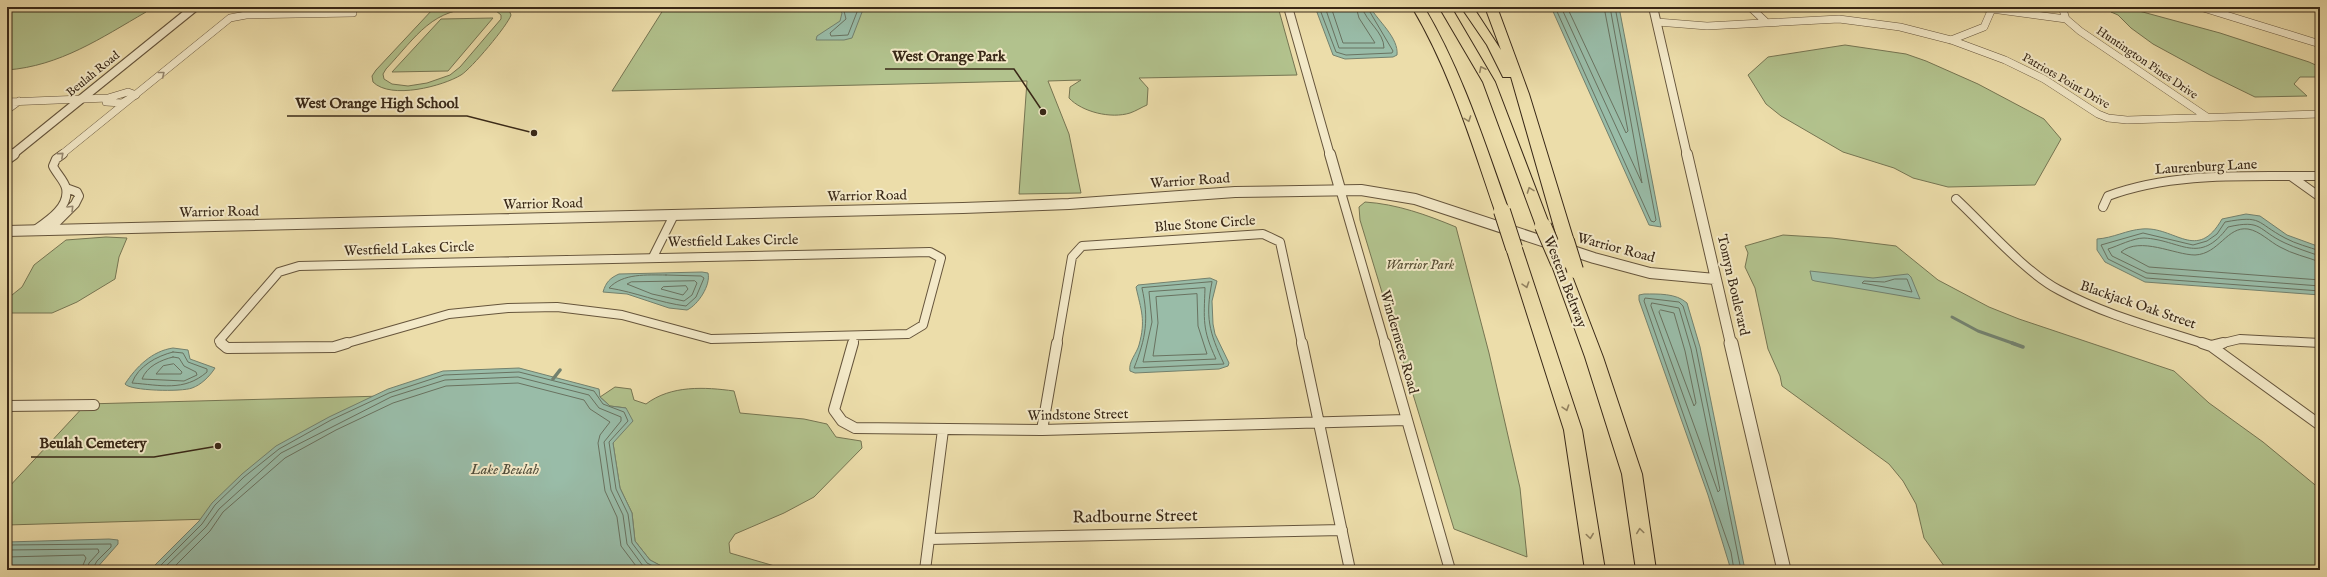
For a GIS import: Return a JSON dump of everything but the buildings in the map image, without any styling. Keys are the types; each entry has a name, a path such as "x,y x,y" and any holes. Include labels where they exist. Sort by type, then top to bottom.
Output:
{"highway":[{"path":"1406,7 1443,57"},
{"path":"1418,7 1427,21 1457,88 1502,212 1573,430 1595,570"},
{"name":"Western Beltway","path":"1445,7 1472,50 1489,82 1543,226 1567,267"},
{"path":"1467,7 1493,45 1539,144"},
{"path":"1491,7 1506,44 1539,144 1566,241 1567,267 1632,474 1646,570"}],"street":[{"name":"Beulah Road","path":"7,159 195,7"},
{"name":"Windermere Road","path":"1288,7 1450,570"},
{"name":"Tomyn Boulevard","path":"1653,7 1715,279 1784,570"},
{"path":"1750,7 1766,22"},
{"path":"1977,7 1991,11 2066,19 2062,7"},
{"path":"2200,7 2320,44"},
{"path":"1951,40 1984,27 1991,11"},
{"path":"49,230 75,204 79,196 77,192 66,188 53,166 56,159 234,17 353,13"},
{"name":"Patriots Point Drive","path":"1657,22 1707,26 1839,19 1868,21 1900,27 1951,40 2005,60 2044,79 2098,114 2108,118 2127,120 2320,114"},
{"name":"Huntington Pines Drive","path":"2066,19 2080,31 2207,118"},
{"path":"7,102 108,98 106,102 113,104 134,97"},
{"path":"7,110 19,101"},
{"name":"Laurenburg Lane","path":"2103,207 2108,196 2124,188 2154,182 2183,179 2320,176"},
{"path":"2292,177 2320,197"},
{"path":"35,230 62,205 66,188"},
{"name":"Warrior Road","path":"7,231 1061,205 1235,192 1360,190 1415,199 1594,258 1650,273 1715,279"},
{"name":"Blackjack Oak Street","path":"1956,199 2027,266 2058,290 2118,316 2211,346 2320,425"},
{"path":"654,257 674,215"},
{"name":"Blue Stone Circle","path":"1042,430 1072,257 1082,246 1263,234 1280,242 1320,423 1350,570"},
{"name":"Westfield Lakes Circle","path":"930,252 941,258 924,325 908,334 855,336 711,339 622,315 557,307 508,308 449,314 334,347 227,348 219,341 279,272 299,266 930,252"},
{"name":"Windstone Street","path":"855,336 834,410 842,421 855,428 1042,430 1406,420"},
{"path":"2211,346 2240,340 2320,343"},
{"path":"7,406 94,405"},
{"path":"925,570 943,430"},
{"name":"Radbourne Street","path":"930,539 1342,530"}],"green space":[{"path":"7,7 149,7 146,12 96,41 62,57 45,63 7,70"},
{"path":"456,7 503,7 509,10 511,15 503,28 480,56 466,71 453,79 430,87 404,91 381,87 373,82 372,76 376,70 433,9 442,9 441,11","holes":["482,8 495,10 501,15 501,19 460,67 450,75 427,83 408,86 392,84 384,79 383,74 386,69 417,35 438,18 450,12 465,9"]},
{"path":"665,7 1278,7 1297,75 1139,78 1148,88 1147,105 1122,115 1106,115 1097,113 1081,107 1069,98 1070,87 1081,80 1048,81 1069,134 1081,193 1019,194 1027,81 612,91"},
{"path":"2128,8 2220,33 2309,62 2320,67 2320,77 2300,77 2294,84 2307,96 2255,97 2210,75 2153,44 2131,28 2118,15 2111,12"},
{"path":"493,18 448,71 392,72 441,19"},
{"path":"1845,45 1906,54 1926,61 1978,84 2044,119 2061,139 2035,185 1948,187 1913,178 1894,168 1843,152 1781,116 1766,104 1748,75 1768,57"},
{"name":"Warrior Park","path":"1365,202 1389,205 1412,211 1456,227 1489,353 1520,488 1527,557 1454,529 1360,220 1359,207"},
{"path":"1783,235 1832,238 1896,246 1938,280 1989,307 2019,319 2174,371 2209,403 2263,442 2320,489 2320,570 1947,570 1924,538 1916,504 1903,481 1889,464 1782,386 1780,376 1768,349 1755,288 1745,267 1748,253 1745,246"},
{"path":"106,237 127,238 119,257 115,279 77,302 52,313 7,313 7,299 22,287 34,265 66,240"},
{"path":"615,387 631,389 634,400 646,404 666,393 677,390 700,388 734,391 740,413 804,419 827,424 836,437 861,441 862,448 814,497 784,513 735,534 729,543 730,553 778,567 774,570 669,570 650,560 635,541 632,513 620,488 613,443 626,408 610,406 600,397"},
{"path":"421,395 346,515 7,525 7,489 86,404"}],"water":[{"path":"838,7 864,7 852,38 844,40 816,40 817,36 840,21 842,13"},
{"path":"1315,7 1370,7 1395,42 1397,55 1393,57 1345,59 1333,55"},
{"path":"1551,7 1619,7 1661,227 1649,225"},
{"path":"2246,214 2260,216 2287,235 2320,247 2320,295 2145,282 2105,262 2097,250 2097,239 2142,229 2165,232 2194,241 2204,239 2213,232 2222,219"},
{"path":"1810,271 1873,278 1908,274 1911,277 1920,299 1815,281 1812,280"},
{"path":"708,273 708,283 706,289 695,304 687,310 669,308 627,294 603,292 609,281 619,274"},
{"path":"1210,278 1217,281 1212,301 1215,334 1229,363 1228,366 1219,369 1135,373 1130,371 1130,364 1138,348 1142,329 1142,315 1136,287 1138,285"},
{"path":"1661,294 1678,297 1687,303 1700,347 1745,570 1731,570 1708,495 1639,300 1639,295"},
{"path":"173,348 188,350 190,359 215,368 208,377 192,388 168,390 146,389 136,388 125,384 139,366 151,356 158,352"},
{"name":"Lake Beulah","path":"519,368 599,389 600,397 610,406 626,408 633,421 613,443 620,488 632,513 635,541 650,560 669,570 150,570 199,521 212,503 242,474 276,446 329,417 388,389 443,371"},
{"path":"118,540 118,544 95,570 7,570 7,542"}],"waterway":[{"path":"1952,317 1978,331 2015,344"},
{"path":"2012,343 2023,347"},
{"path":"553,379 560,370"}],"place":[{"name":"West Orange Park","path":"1043,112"},
{"name":"West Orange High School","path":"534,133"},
{"name":"Beulah Cemetery","path":"218,446"}]}
